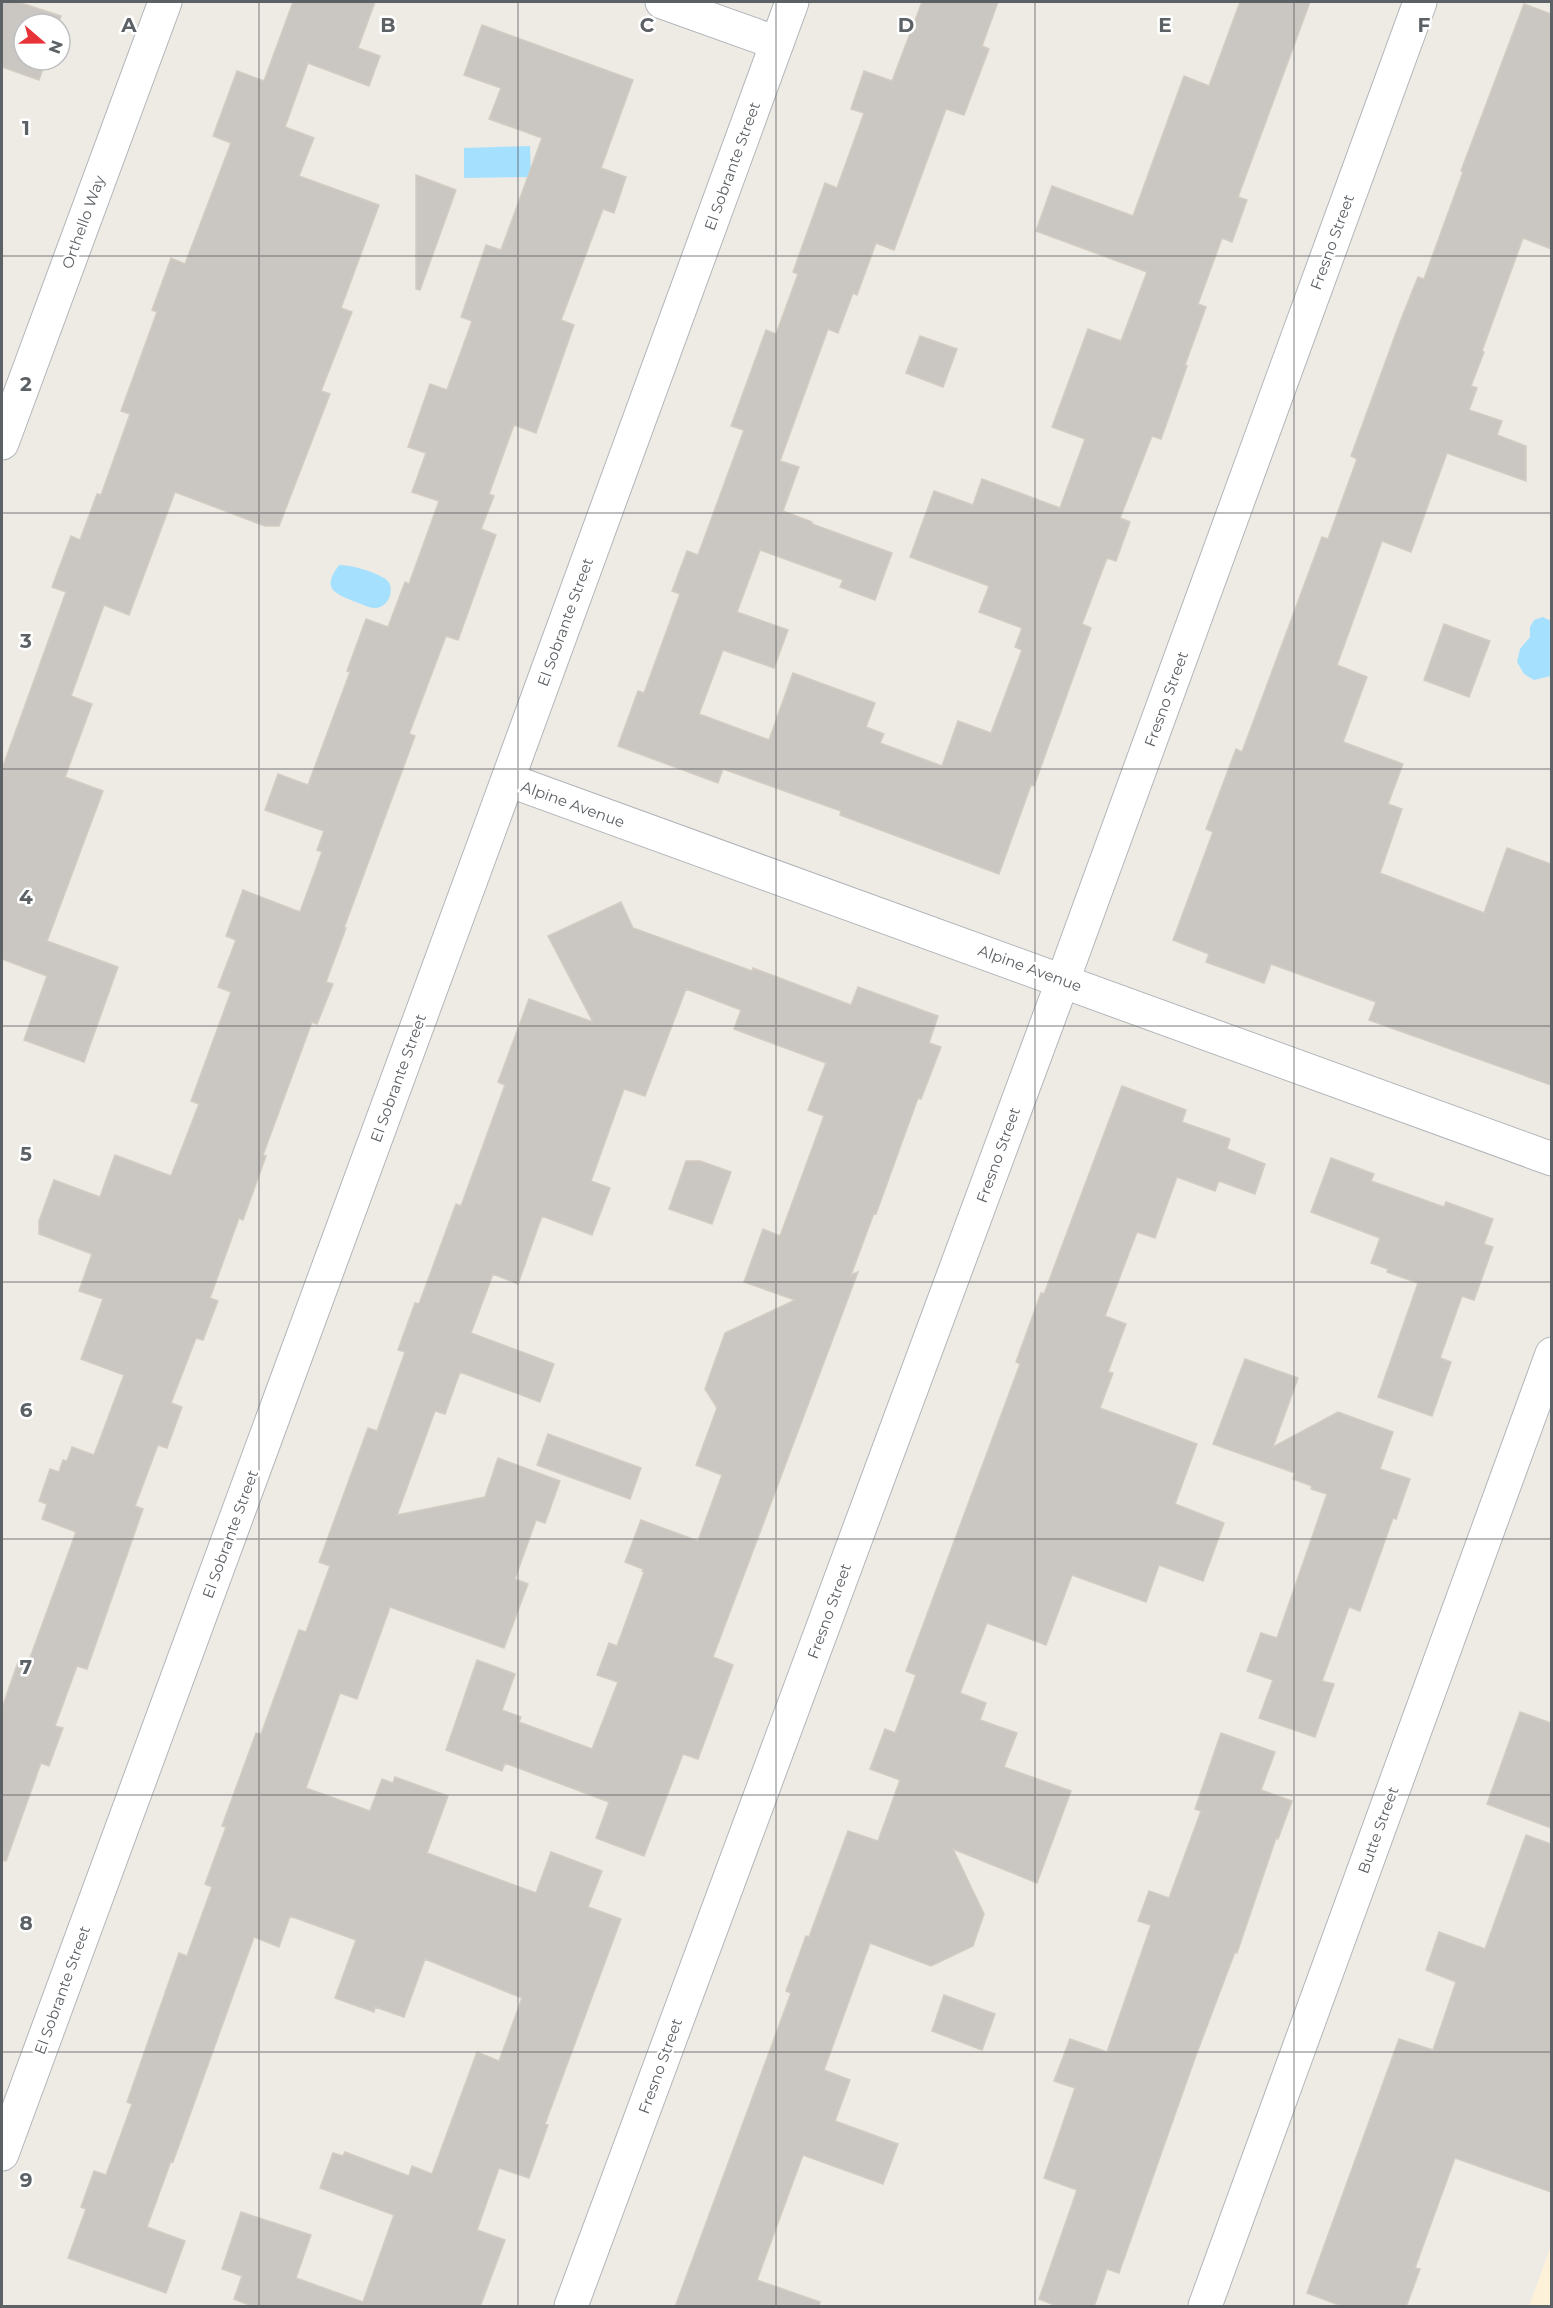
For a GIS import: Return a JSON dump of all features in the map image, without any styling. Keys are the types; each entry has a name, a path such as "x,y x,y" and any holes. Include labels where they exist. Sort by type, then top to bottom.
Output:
{"street":[{"name":"Orthello Way","path":"2,443 165,2"},
{"path":"662,2 777,43"},
{"name":"El Sobrante Street","path":"2,2154 792,2"},
{"name":"Fresno Street","path":"571,2307 1063,980 1420,2"},
{"name":"Alpine Avenue","path":"508,780 1551,1159"},
{"name":"Butte Street","path":"1205,2307 1551,1354"}],"shaded area":[{"path":"1551,2246 1551,2306 1529,2306"}],"water":[{"path":"530,146 531,177 464,178 464,148"},
{"path":"339,565 362,569 388,581 391,591 385,604 372,608 345,598 335,591 332,588 331,579"},
{"path":"1543,617 1551,621 1551,676 1534,680 1524,674 1517,662 1520,649 1530,637 1530,627 1534,620"}],"building":[{"path":"2,2 18,2 49,12 12,12 12,71 2,67"},
{"path":"293,2 375,2 358,48 380,56 369,86 308,63 285,127 314,138 299,176 379,205 341,308 352,312 321,391 330,394 279,526 265,526 175,492 129,615 104,605 71,696 92,704 65,777 103,791 47,941 118,967 84,1062 24,1040 47,976 2,959 2,769 66,592 52,587 71,536 80,540 97,494 101,495 130,414 121,411 157,312 152,310 171,258 185,264 231,143 213,136 237,71 264,81"},
{"path":"922,2 998,2 982,46 989,49 964,115 946,109 894,250 876,243 857,295 853,293 838,333 828,329 780,461 799,467 783,511 892,553 875,600 840,587 843,580 760,550 737,612 788,630 774,668 723,650 699,714 769,740 793,673 875,703 866,727 884,734 880,743 942,766 958,721 991,733 1022,650 1015,647 1022,628 979,612 989,586 910,557 934,491 973,505 982,479 1060,508 1085,439 1052,427 1088,329 1121,341 1147,272 1036,231 1052,186 1133,216 1184,76 1209,86 1240,2 1310,2 1238,197 1247,200 1232,242 1222,238 1198,304 1206,307 1185,365 1187,366 1161,439 1152,436 1120,518 1130,522 1116,561 1107,558 1082,624 1091,628 1034,786 1031,785 999,874 840,815 841,811 723,769 718,783 618,746 638,691 644,693 680,594 672,591 687,551 698,555 744,430 731,426 766,330 776,334 798,274 793,272 825,183 837,188 864,113 851,109 864,71 892,81"},
{"path":"1524,4 1551,14 1551,249 1523,238 1471,386 1477,388 1469,410 1502,421 1497,435 1526,446 1526,481 1447,453 1411,552 1382,541 1337,665 1367,677 1343,742 1403,764 1388,804 1402,809 1380,873 1484,913 1507,848 1551,864 1551,1085 1369,1020 1376,1002 1271,964 1264,983 1206,962 1209,954 1173,940 1213,832 1206,829 1236,749 1242,752 1322,537 1328,539 1357,459 1351,456 1400,322 1418,277 1424,279 1463,172 1461,171"},
{"path":"482,25 633,80 601,168 626,177 614,213 603,209 561,320 574,325 536,433 514,425 489,494 494,496 481,529 496,535 458,640 446,636 409,734 415,736 326,982 333,984 317,1024 312,1022 263,1155 266,1156 243,1220 239,1218 210,1298 218,1301 203,1340 196,1338 171,1403 182,1407 167,1448 158,1445 135,1506 143,1509 87,1669 77,1666 55,1726 63,1728 49,1766 41,1763 6,1861 2,1860 2,1708 18,1662 27,1666 76,1532 42,1519 47,1504 39,1501 50,1469 59,1472 63,1460 67,1461 72,1447 94,1455 124,1375 81,1359 103,1299 79,1291 92,1254 39,1234 39,1221 54,1180 100,1197 115,1155 171,1176 199,1104 191,1101 231,992 218,987 236,940 226,936 243,890 300,912 322,852 317,850 324,831 265,810 278,774 308,785 350,672 347,671 366,619 388,627 405,582 409,584 439,501 412,492 426,453 408,447 430,384 447,390 472,321 461,317 486,245 501,250 542,138 489,119 501,88 464,75"},
{"path":"16,72 42,72 39,80"},
{"path":"416,175 456,190 420,290 416,289"},
{"path":"920,336 957,349 943,387 906,373"},
{"path":"1444,624 1490,641 1469,697 1424,680"},
{"path":"621,902 633,928 752,971 753,968 851,1005 858,987 938,1016 929,1043 941,1047 921,1099 918,1098 876,1214 874,1213 851,1275 858,1272 713,1657 733,1665 698,1759 683,1754 644,1856 596,1838 609,1802 505,1763 502,1771 446,1750 477,1660 515,1674 502,1710 521,1717 519,1722 592,1749 618,1682 597,1675 609,1643 617,1646 644,1572 643,1569 625,1562 641,1520 698,1541 722,1475 696,1465 717,1408 705,1389 725,1333 795,1300 744,1282 763,1229 780,1236 824,1116 808,1110 826,1063 734,1029 741,1010 686,989 645,1096 624,1089 591,1181 610,1188 592,1235 542,1216 518,1284 493,1274 471,1333 554,1364 540,1402 460,1372 445,1414 435,1411 397,1515 485,1497 498,1458 560,1481 545,1523 536,1520 515,1579 528,1584 504,1648 390,1607 357,1699 340,1693 306,1788 370,1811 382,1779 393,1783 395,1777 448,1796 427,1853 536,1893 551,1852 602,1871 588,1907 621,1919 545,2124 548,2125 529,2178 499,2168 477,2230 505,2240 480,2307 254,2307 234,2299 242,2276 222,2269 241,2212 311,2235 296,2278 363,2302 394,2215 320,2188 333,2153 343,2156 345,2152 409,2176 412,2166 432,2174 477,2052 499,2061 522,1998 425,1959 404,2017 375,2007 374,2012 335,1998 356,1940 290,1916 279,1947 254,1937 173,2162 171,2161 147,2227 185,2241 166,2293 68,2258 86,2209 81,2207 94,2171 106,2175 132,2104 127,2102 179,1953 187,1956 212,1887 205,1884 226,1827 222,1826 256,1733 261,1734 299,1630 306,1632 330,1566 319,1562 368,1428 377,1431 405,1352 398,1350 415,1303 419,1304 456,1204 461,1206 505,1085 498,1082 529,999 593,1022 548,936"},
{"path":"1122,1086 1186,1110 1182,1122 1230,1139 1227,1149 1265,1164 1255,1194 1219,1181 1215,1191 1177,1177 1155,1238 1137,1232 1105,1316 1126,1324 1108,1372 1113,1373 1100,1408 1197,1444 1175,1504 1224,1523 1203,1581 1159,1565 1146,1602 1072,1575 1046,1645 987,1623 960,1693 986,1703 980,1720 1017,1733 1004,1767 1071,1791 1037,1883 953,1849 984,1914 973,1946 931,1966 870,1943 824,2070 850,2080 835,2121 898,2144 883,2184 803,2155 757,2280 820,2302 819,2307 675,2307 791,1993 786,1991 806,1936 809,1937 848,1831 878,1841 900,1780 870,1769 885,1729 895,1733 916,1675 906,1671 1020,1364 1016,1362 1041,1293 1044,1294"},
{"path":"1331,1158 1374,1174 1371,1181 1444,1207 1446,1202 1493,1219 1484,1244 1493,1247 1474,1300 1462,1296 1440,1358 1451,1362 1432,1416 1378,1397 1418,1283 1387,1272 1388,1269 1371,1263 1380,1238 1311,1212"},
{"path":"686,1161 700,1161 731,1172 712,1224 669,1209"},
{"path":"1245,1359 1298,1378 1273,1447 1338,1412 1393,1432 1380,1469 1410,1479 1396,1519 1393,1518 1360,1611 1349,1607 1322,1681 1334,1684 1315,1737 1259,1718 1273,1680 1247,1671 1261,1633 1277,1638 1327,1494 1311,1489 1312,1486 1293,1479 1295,1473 1213,1444"},
{"path":"548,1434 641,1468 630,1499 537,1465"},
{"path":"1520,1712 1551,1723 1551,1828 1487,1804"},
{"path":"1221,1733 1275,1752 1261,1790 1292,1801 1278,1839 1276,1838 1237,1953 1235,1952 1195,2058 1119,2273 1107,2269 1094,2307 1059,2307 1039,2299 1077,2190 1044,2178 1075,2088 1054,2081 1070,2039 1107,2052 1151,1925 1138,1921 1149,1891 1169,1898 1201,1811 1195,1809"},
{"path":"1526,1835 1551,1844 1551,2192 1455,2158 1415,2268 1420,2269 1406,2307 1344,2307 1307,2293 1399,2039 1433,2050 1456,1982 1426,1970 1439,1932 1485,1949"},
{"path":"944,1995 995,2014 982,2050 932,2031"}]}
